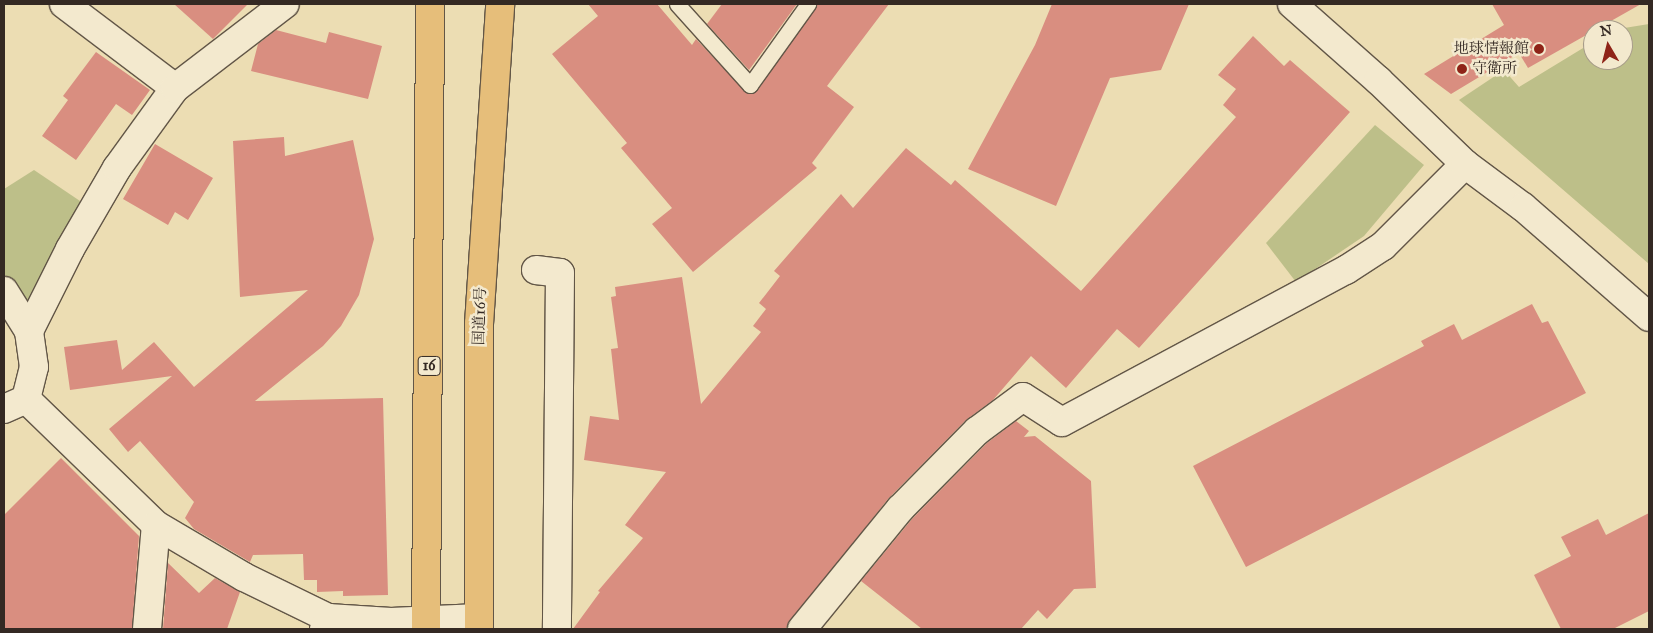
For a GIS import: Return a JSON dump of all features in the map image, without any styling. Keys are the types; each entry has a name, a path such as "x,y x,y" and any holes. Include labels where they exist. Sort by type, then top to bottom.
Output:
{"highway":[{"name":"16","path":"427,625 430,4"},
{"name":"国道16号","path":"479,623 479,324 500,4"}],"street":[{"path":"64,4 176,88"},
{"path":"29,331 70,249 117,168 176,88 285,4"},
{"path":"1292,4 1378,80 1465,164 1523,207 1649,317"},
{"path":"802,629 900,509 977,431 1023,397 1062,422 1346,270 1383,246 1465,164"},
{"path":"536,270 560,273 557,629"},
{"path":"4,291 29,331 34,367 15,404 156,525 326,623 391,622 427,625 479,623"},
{"path":"147,629 156,525"}],"lane":[{"path":"677,4 750,85 808,4"}],"green space":[{"path":"1649,24 1649,264 1459,100 1504,70 1519,87 1583,48 1583,70 1633,70 1633,27"},
{"path":"1375,125 1424,165 1364,236 1296,282 1266,243"},
{"path":"34,170 83,203 30,302 15,293 4,273 4,189"}],"building":[{"path":"174,4 248,4 213,39"},
{"path":"588,4 657,4 692,45 696,39 748,94 758,90 817,4 889,4 827,86 854,107 812,163 817,168 693,272 652,224 672,208 621,148 627,143 552,54 598,16"},
{"path":"722,4 797,4 749,70 707,24"},
{"path":"1052,4 1189,4 1161,70 1110,78 1056,206 968,169 1035,45"},
{"name":"地球情報館","path":"1492,4 1641,4 1613,20 1583,20 1583,37 1528,68 1519,53 1451,94 1424,74 1504,25"},
{"path":"276,30 326,43 329,32 382,46 368,99 251,71 258,44"},
{"path":"1253,36 1284,66 1290,60 1350,112 1139,348 1117,329 1066,388 1031,356 993,400 966,420 888,499 785,629 573,629 600,592 598,591 643,538 625,525 666,472 584,460 590,416 619,420 611,349 618,348 611,297 616,296 615,287 682,277 701,404 761,332 753,326 766,309 759,303 780,276 774,271 841,194 853,208 906,148 951,185 955,180 1081,291 1236,117 1223,105 1236,89 1218,75"},
{"path":"96,52 150,90 132,115 116,104 76,160 42,136 68,100 63,96"},
{"path":"284,137 285,156 353,140 374,239 359,295 341,326 323,346 255,401 383,398 388,595 343,596 343,591 317,592 317,580 304,580 303,554 253,555 250,562 194,529 185,518 194,502 140,441 128,452 109,429 172,376 70,390 64,347 117,340 122,370 154,342 194,387 308,290 240,297 233,141"},
{"path":"155,144 213,178 188,220 175,212 168,225 123,199"},
{"path":"1532,304 1542,323 1548,321 1586,393 1246,567 1193,466 1424,346 1421,341 1454,324 1462,340"},
{"path":"1016,421 1029,431 1024,437 1035,436 1091,481 1096,588 1074,589 1047,619 1038,610 1021,629 922,629 861,581 912,519 987,443"},
{"path":"61,458 139,536 132,629 4,629 4,515"},
{"path":"1649,513 1649,611 1613,629 1561,629 1534,575 1571,556 1561,537 1598,519 1606,535"},
{"path":"168,563 199,593 215,578 240,592 227,629 163,629"}],"place":[{"name":"地球情報館","path":"1539,49"},
{"name":"守衛所","path":"1462,69"}]}
